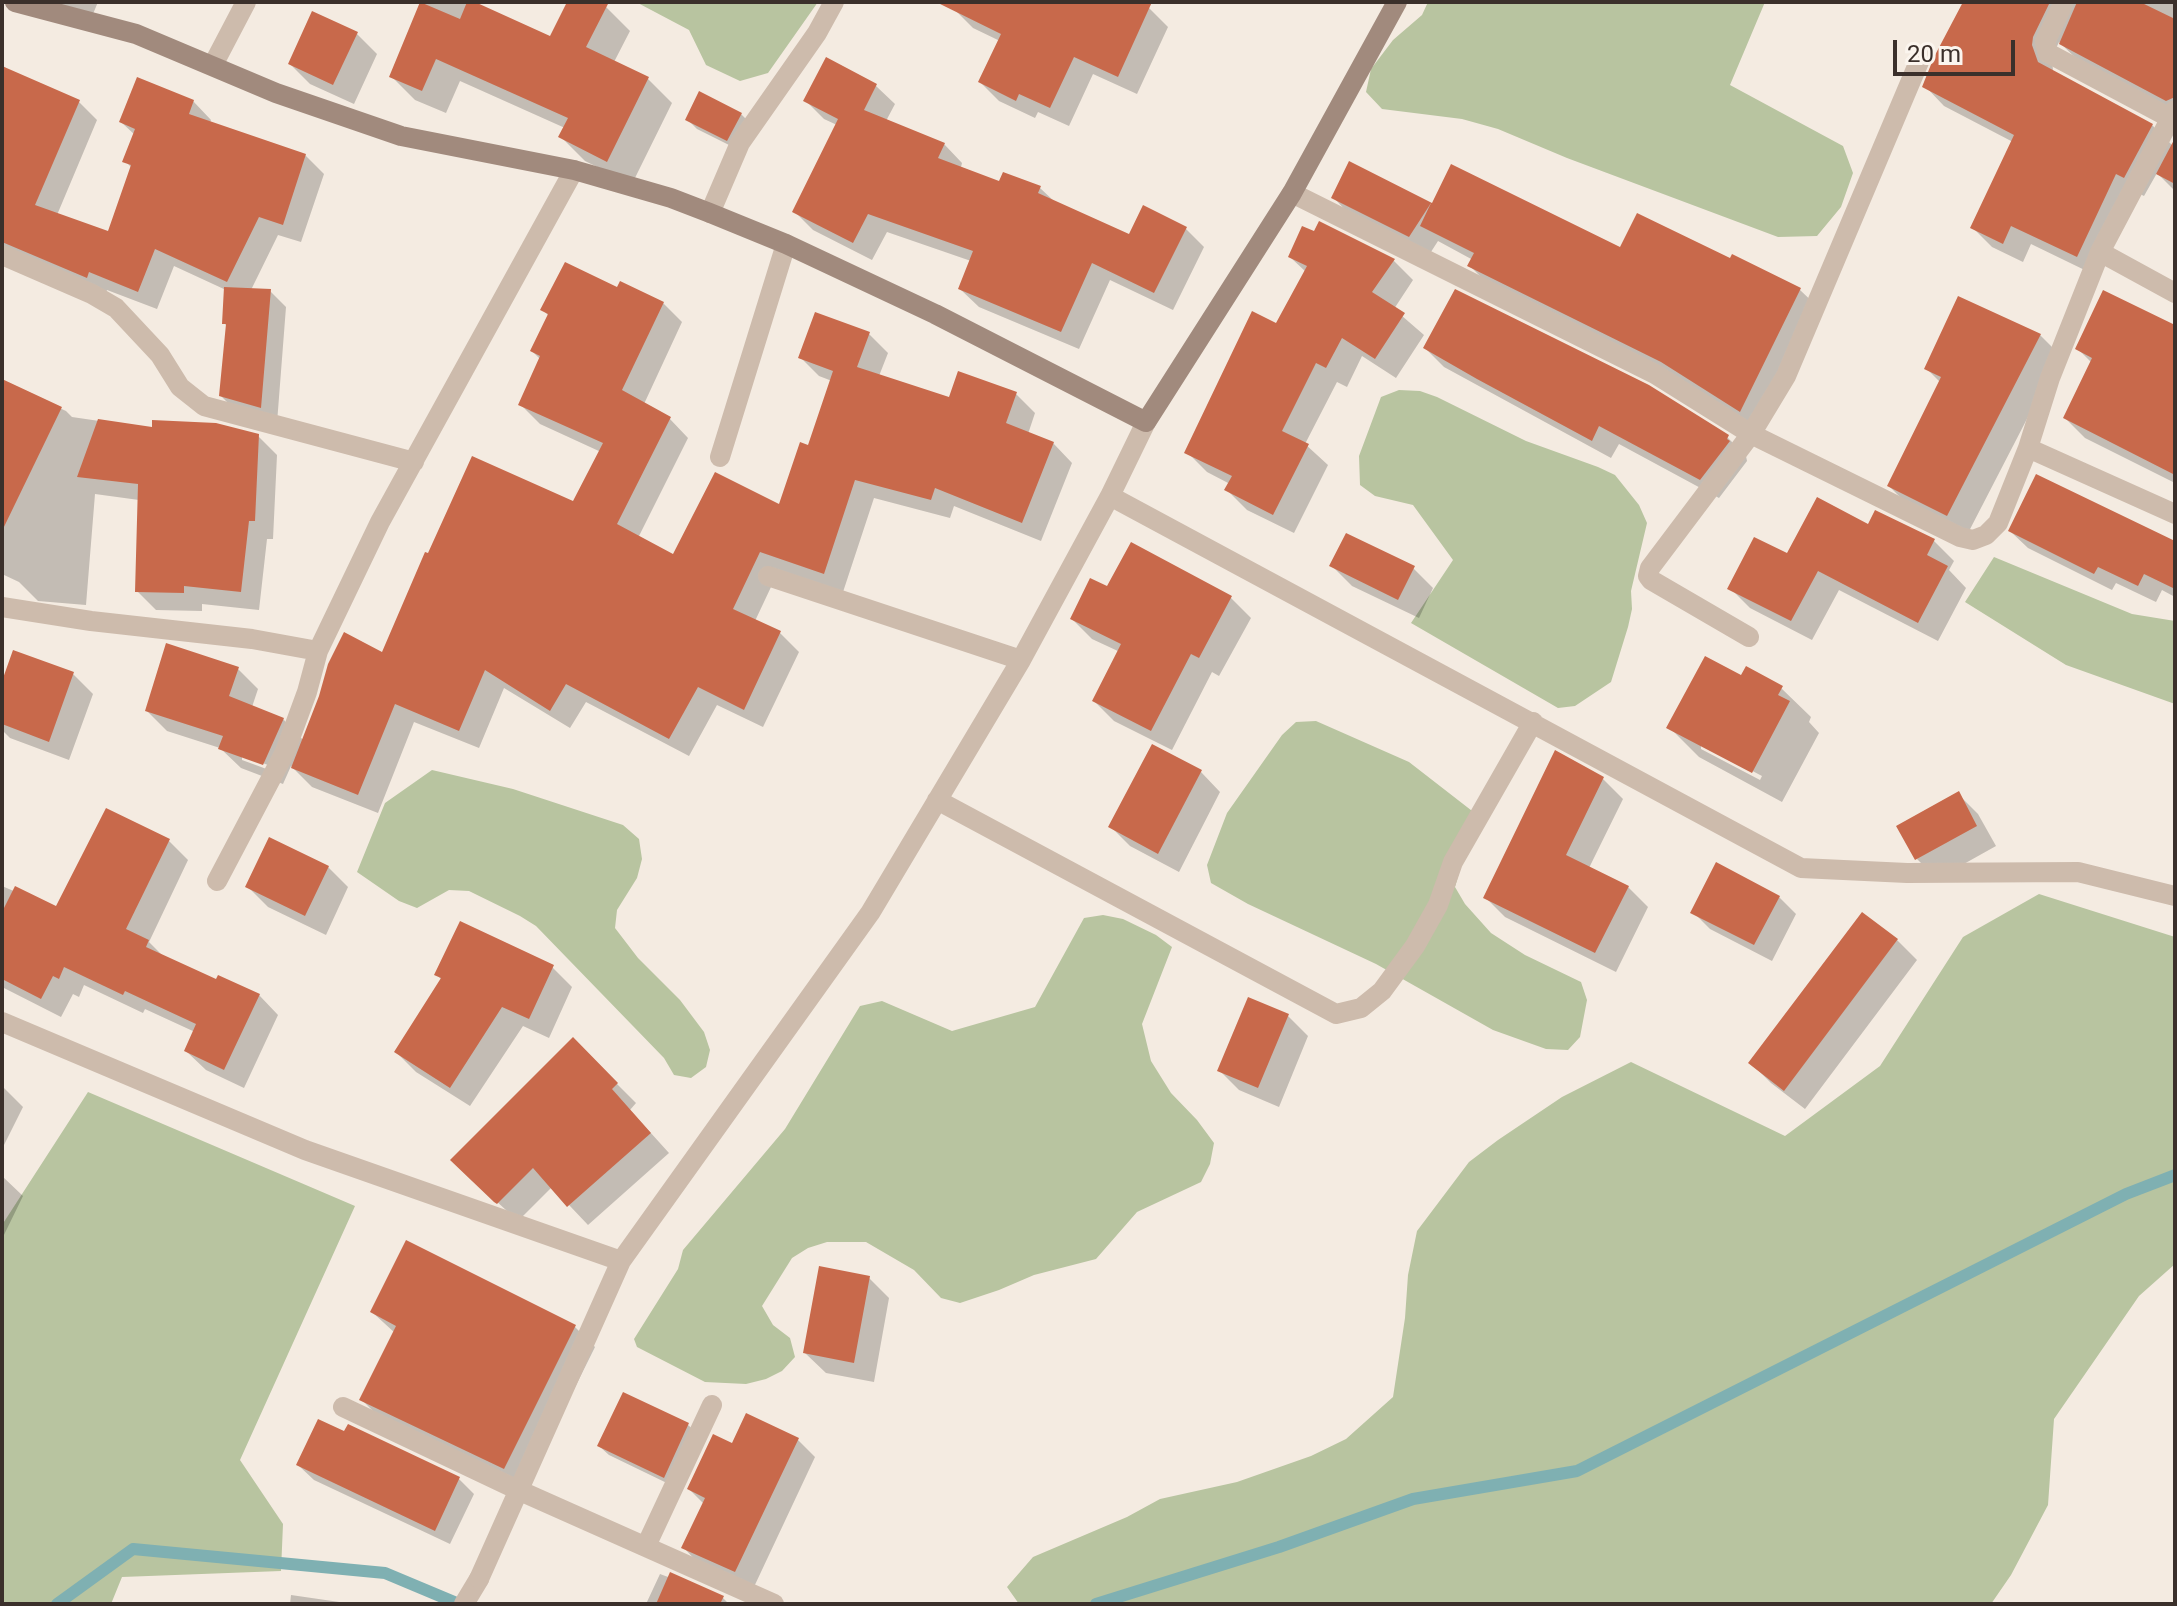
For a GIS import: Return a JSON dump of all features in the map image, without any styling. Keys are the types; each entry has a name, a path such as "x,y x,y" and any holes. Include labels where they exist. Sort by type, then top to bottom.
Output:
{"street":[{"path":"15,2 136,34 276,93 401,136 574,170 671,198 786,244 935,314 1146,422"},
{"path":"213,65 246,2"},
{"path":"710,213 740,143 817,33 834,2"},
{"path":"464,1604 479,1579 621,1261 870,913 1021,660 1110,496 1146,422 1292,193 1397,2"},
{"path":"1292,193 1655,374 1751,434 1960,537 1973,540 1986,535 1998,523 2028,448 2050,378 2100,252 2173,114 2048,53 2045,42 2064,2"},
{"path":"1749,637 1651,580 1648,576 1650,568 1751,434 1786,376 1921,57"},
{"path":"217,881 285,752 318,651 349,582 574,170"},
{"path":"720,457 786,244"},
{"path":"2100,252 2175,293"},
{"path":"2,255 92,294 116,308 160,355 187,395 204,406 414,462"},
{"path":"2028,448 2175,514"},
{"path":"1110,496 1801,868 1907,873 2078,872 2175,896"},
{"path":"768,576 1021,660"},
{"path":"2,607 91,621 252,639 318,651"},
{"path":"937,800 1336,1014 1361,1008 1382,991 1415,946 1438,905 1453,862 1533,722"},
{"path":"2,1022 305,1150 621,1261"},
{"path":"646,1546 712,1405"},
{"path":"343,1407 518,1490 774,1604"}],"green space":[{"path":"636,2 818,2 768,73 740,81 706,65 689,30"},
{"path":"1428,2 1765,2 1730,85 1843,146 1853,173 1841,207 1817,236 1778,237 1498,129 1462,119 1382,109 1366,92 1371,69 1393,40 1422,15"},
{"path":"1399,390 1420,391 1437,397 1526,441 1615,475 1639,505 1647,523 1631,591 1632,609 1628,627 1611,682 1575,706 1558,708 1411,623 1453,560 1413,505 1375,496 1360,485 1359,456 1381,397"},
{"path":"1994,557 2132,614 2175,621 2175,704 2066,665 1965,602"},
{"path":"1316,721 1409,762 1476,814 1455,887 1465,904 1491,933 1525,955 1581,982 1587,1000 1580,1037 1568,1050 1546,1049 1493,1030 1376,964 1248,904 1211,883 1207,865 1227,813 1282,735 1296,722"},
{"path":"432,770 513,789 623,825 639,839 642,859 637,878 617,910 615,928 638,958 680,1000 704,1032 710,1050 706,1067 691,1078 674,1075 664,1058 536,926 520,916 469,891 449,890 417,908 399,901 357,872 385,803"},
{"path":"2039,894 2175,937 2175,1264 2139,1296 2054,1419 2048,1505 2011,1575 1991,1604 1019,1604 1007,1587 1033,1557 1127,1517 1160,1499 1237,1482 1311,1456 1346,1439 1393,1397 1408,1275 1417,1231 1469,1162 1562,1097 1631,1062 1785,1136 1880,1066 1963,937"},
{"path":"1103,915 1123,919 1156,935 1172,947 1142,1024 1151,1061 1171,1093 1214,1143 1210,1164 1201,1182 1137,1212 1096,1259 1034,1275 960,1303 941,1298 914,1270 866,1242 827,1242 808,1248 792,1258 762,1306 773,1325 790,1338 795,1357 782,1371 766,1379 746,1384 705,1382 637,1347 634,1339 678,1269 683,1250 785,1129 860,1006 882,1001 952,1031 1035,1007 1084,918"},
{"path":"88,1092 355,1206 240,1460 283,1524 281,1571 122,1577 111,1604 2,1604 2,1225"}],"building":[{"path":"420,2 460,19 467,2 475,2 550,36 567,2 609,2 586,47 649,77 607,162 558,137 568,118 436,59 422,91 389,77"},
{"path":"936,2 1152,2 1118,77 1074,57 1050,108 1019,94 1016,101 978,82 1001,34"},
{"path":"1963,2 2050,2 2033,37 2032,45 2038,62 2153,124 2124,178 2116,174 2077,257 2011,226 2003,244 1970,228 2014,135 1922,87"},
{"path":"2077,2 2140,2 2175,19 2175,97 2166,101 2059,44"},
{"path":"312,11 358,32 333,85 288,64"},
{"path":"826,57 877,84 864,110 945,143 938,158 999,181 1003,172 1041,186 1038,193 1129,234 1143,205 1187,227 1154,293 1092,263 1061,332 958,289 973,251 868,214 853,243 792,212 838,119 803,101"},
{"path":"2,66 80,100 35,205 108,231 131,165 122,162 135,129 119,122 137,77 194,100 189,114 306,154 283,225 259,217 227,282 155,249 138,292 89,272 87,278 2,242"},
{"path":"699,91 742,113 727,141 685,120"},
{"path":"2175,138 2175,184 2156,174"},
{"path":"1349,161 1432,203 1451,164 1620,247 1637,213 1801,288 1740,412 1661,362 1467,266 1474,253 1420,226 1431,203 1409,237 1331,198"},
{"path":"1319,221 1395,259 1372,292 1405,313 1375,359 1342,338 1326,368 1316,363 1282,431 1309,444 1273,515 1224,490 1232,476 1184,453 1252,311 1276,323 1307,266 1288,257 1302,226 1314,231"},
{"path":"565,262 617,287 620,281 664,302 622,390 671,417 617,524 673,554 715,472 779,504 800,442 808,445 833,371 798,358 815,312 870,332 857,367 949,397 958,371 1017,392 1006,423 1054,442 1022,523 935,488 931,500 855,480 824,574 760,552 733,609 781,631 744,710 698,687 669,739 566,684 550,711 485,670 459,731 395,704 358,795 291,768 328,664 344,632 382,652 425,552 428,553 472,456 573,501 603,443 518,405 540,356 530,351 548,314 540,310"},
{"path":"224,287 271,289 261,408 219,396 226,324 222,324"},
{"path":"1455,289 1649,385 1729,435 1727,439 1730,441 1700,480 1599,426 1592,441 1477,379 1423,348"},
{"path":"2103,290 2175,325 2175,475 2063,418 2092,358 2075,349"},
{"path":"1958,296 2041,334 1947,516 1887,486 1941,377 1924,369"},
{"path":"2,379 62,407 2,531"},
{"path":"98,419 152,427 152,420 216,423 259,434 255,521 249,521 241,592 184,586 184,593 135,592 138,484 77,477"},
{"path":"2036,474 2175,541 2175,589 2144,574 2138,586 2098,567 2094,574 2008,531"},
{"path":"1817,497 1868,524 1875,510 1935,539 1927,555 1948,566 1918,623 1818,571 1791,621 1727,589 1754,537 1787,553"},
{"path":"1346,533 1415,566 1398,600 1329,566"},
{"path":"1131,542 1232,596 1199,658 1191,654 1151,731 1092,701 1121,644 1070,619 1090,578 1107,586"},
{"path":"166,643 239,667 229,696 284,718 263,765 218,749 223,736 145,711"},
{"path":"13,650 74,672 49,742 2,724 2,681"},
{"path":"1705,656 1741,675 1746,666 1783,686 1778,695 1790,701 1752,773 1666,728"},
{"path":"1152,744 1202,770 1158,854 1108,827"},
{"path":"1555,750 1604,777 1566,855 1629,886 1595,953 1483,898"},
{"path":"1959,791 1977,826 1915,860 1896,826"},
{"path":"106,808 170,839 126,929 149,940 146,947 216,979 218,975 260,994 224,1070 184,1051 196,1024 125,991 123,995 64,967 59,979 53,976 41,999 2,979 2,912 15,886 56,906"},
{"path":"269,837 329,866 305,916 245,887"},
{"path":"1716,862 1780,896 1754,945 1690,913"},
{"path":"1862,912 1898,939 1784,1091 1748,1063"},
{"path":"460,921 554,965 529,1019 502,1007 450,1088 394,1052 441,978 434,975"},
{"path":"1248,997 1289,1014 1258,1088 1217,1071"},
{"path":"573,1037 618,1083 612,1089 651,1133 567,1207 533,1168 497,1204 450,1160"},
{"path":"406,1240 576,1325 504,1469 359,1400 396,1326 370,1312"},
{"path":"819,1266 870,1276 854,1363 803,1353"},
{"path":"623,1392 689,1423 664,1478 597,1446"},
{"path":"746,1413 799,1438 735,1572 681,1548 705,1498 687,1489 713,1434 732,1443"},
{"path":"318,1419 344,1431 348,1424 460,1477 435,1531 296,1465"},
{"path":"670,1572 724,1596 720,1604 656,1604"}],"waterway":[{"path":"1096,1604 1279,1547 1413,1499 1577,1471 2126,1194 2175,1175"},
{"path":"57,1604 133,1549 385,1573 459,1604"}]}
